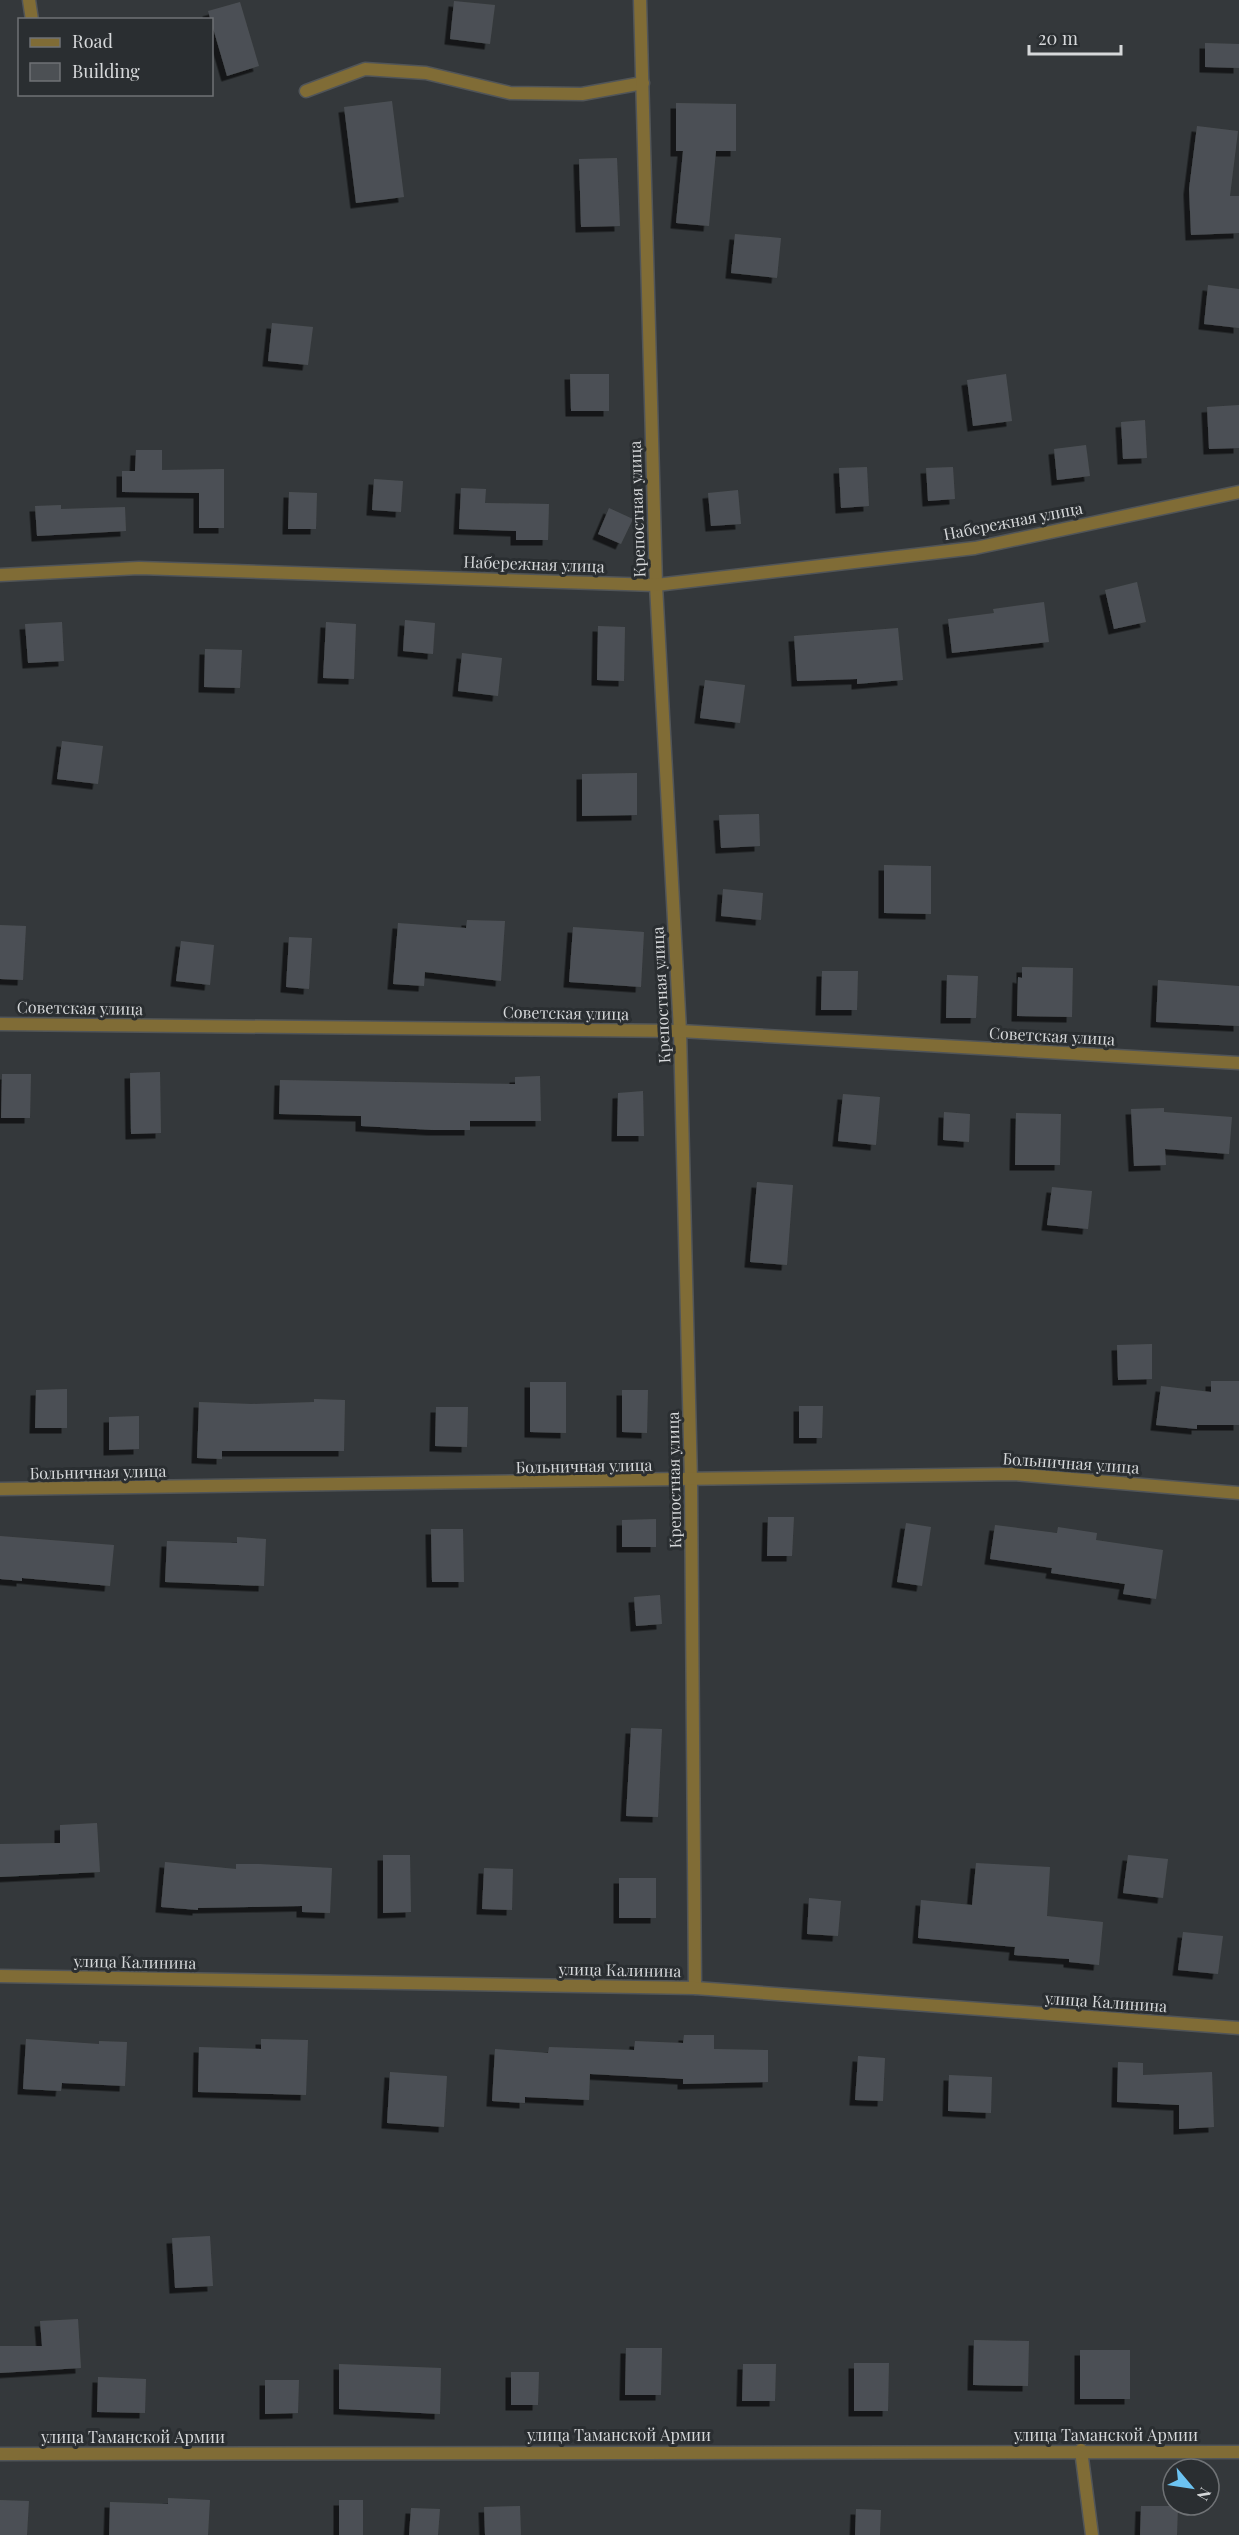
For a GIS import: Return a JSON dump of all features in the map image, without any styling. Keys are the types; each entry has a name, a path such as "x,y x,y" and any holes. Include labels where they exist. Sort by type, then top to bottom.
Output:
{"street":[{"path":"29,0 32,18"},
{"name":"Крепостная улица","path":"640,0 656,585 680,1031 691,1481 695,1988"},
{"path":"306,91 365,69 426,72 510,93 582,94 643,83"},
{"name":"Набережная улица","path":"0,575 139,568 656,585 975,548 1239,492"},
{"name":"Советская улица","path":"0,1024 680,1031 1239,1063"},
{"name":"Больничная улица","path":"0,1489 691,1481 1014,1474 1239,1493"},
{"name":"улица Калинина","path":"0,1976 695,1988 1239,2028"},
{"path":"1081,2450 1092,2535"},
{"name":"улица Таманской Армии","path":"0,2454 1081,2450 1239,2452"}],"building":[{"path":"454,1 495,5 490,44 450,39"},
{"path":"240,2 259,66 227,76 213,28 213,18 210,18 208,11"},
{"path":"1205,43 1239,44 1239,68 1205,67"},
{"path":"392,101 404,197 356,203 344,107"},
{"path":"676,103 736,104 736,151 716,151 709,226 676,223 683,151 676,151"},
{"path":"1197,126 1238,131 1230,196 1239,196 1239,233 1191,235 1189,189"},
{"path":"617,158 620,226 581,227 579,159"},
{"path":"735,234 781,238 777,278 731,273"},
{"path":"1208,285 1239,289 1239,328 1204,324"},
{"path":"272,323 313,327 308,365 268,361"},
{"path":"570,374 609,374 609,411 571,411"},
{"path":"1006,374 1012,421 973,426 967,380"},
{"path":"1239,405 1239,448 1209,449 1207,407"},
{"path":"1145,420 1147,458 1123,459 1121,422"},
{"path":"1086,445 1090,476 1057,480 1054,449"},
{"path":"136,450 162,450 162,470 224,469 224,528 199,528 199,493 122,492 122,471 135,471"},
{"path":"867,467 869,506 841,508 839,468"},
{"path":"953,467 955,499 928,501 926,468"},
{"path":"374,479 403,481 401,512 372,510"},
{"path":"461,488 486,489 485,503 549,504 548,540 516,540 516,531 459,529"},
{"path":"738,490 741,524 711,526 708,493"},
{"path":"289,492 317,493 316,529 288,529"},
{"path":"61,505 61,509 125,507 126,531 37,536 35,506"},
{"path":"609,508 633,519 621,544 598,534"},
{"path":"1137,582 1146,622 1114,629 1105,590"},
{"path":"1044,602 1049,642 952,653 948,619 994,613 993,609"},
{"path":"405,620 435,623 433,654 403,651"},
{"path":"62,622 64,661 28,663 25,624"},
{"path":"326,622 356,624 354,679 323,678"},
{"path":"598,626 625,627 624,681 597,680"},
{"path":"898,628 903,680 857,684 857,679 797,681 794,636"},
{"path":"205,649 242,650 240,688 204,687"},
{"path":"462,653 502,658 498,696 458,691"},
{"path":"705,680 745,685 740,723 700,718"},
{"path":"62,741 103,746 98,784 57,779"},
{"path":"637,773 637,815 582,816 582,774"},
{"path":"759,814 760,846 721,848 719,815"},
{"path":"884,865 931,866 931,914 884,913"},
{"path":"723,889 763,893 761,920 721,916"},
{"path":"467,920 505,921 501,981 425,972 424,986 393,984 398,923 466,928"},
{"path":"0,925 26,926 23,980 0,979"},
{"path":"573,927 644,932 641,987 569,982"},
{"path":"289,937 312,938 309,989 286,987"},
{"path":"181,941 214,945 210,985 176,981"},
{"path":"1022,967 1073,968 1072,1017 1017,1016 1018,977 1022,978"},
{"path":"822,971 858,971 857,1010 821,1010"},
{"path":"947,975 978,976 976,1018 946,1018"},
{"path":"1158,980 1239,986 1239,1026 1156,1022"},
{"path":"160,1072 161,1133 131,1134 130,1073"},
{"path":"2,1074 31,1074 30,1118 1,1118"},
{"path":"540,1076 541,1121 470,1121 470,1130 433,1130 361,1126 361,1116 279,1114 280,1080 515,1084 515,1077"},
{"path":"643,1091 644,1136 617,1136 618,1093"},
{"path":"843,1094 880,1097 876,1145 838,1141"},
{"path":"1164,1108 1164,1112 1232,1117 1229,1154 1165,1149 1166,1165 1134,1166 1131,1109"},
{"path":"944,1112 970,1114 969,1142 943,1140"},
{"path":"1016,1113 1061,1114 1060,1165 1015,1165"},
{"path":"757,1182 793,1185 787,1265 750,1262"},
{"path":"1052,1187 1092,1191 1088,1229 1047,1225"},
{"path":"1152,1344 1152,1379 1118,1380 1117,1345"},
{"path":"1211,1381 1239,1381 1239,1425 1197,1425 1197,1429 1156,1425 1161,1386 1211,1392"},
{"path":"530,1382 566,1382 566,1433 530,1432"},
{"path":"67,1389 67,1428 35,1428 36,1390"},
{"path":"622,1390 648,1390 647,1433 622,1432"},
{"path":"314,1399 345,1400 344,1451 222,1451 222,1459 197,1458 199,1402 251,1404 314,1402"},
{"path":"799,1406 823,1406 822,1438 799,1438"},
{"path":"436,1407 468,1407 467,1447 435,1446"},
{"path":"139,1416 139,1449 109,1450 109,1417"},
{"path":"768,1517 794,1517 792,1556 767,1556"},
{"path":"656,1519 656,1547 622,1547 622,1520"},
{"path":"906,1523 931,1527 922,1586 897,1582"},
{"path":"995,1525 1057,1533 1058,1527 1097,1533 1096,1540 1163,1550 1156,1599 1123,1594 1125,1584 1051,1573 1052,1568 990,1559"},
{"path":"431,1529 463,1529 464,1582 432,1582"},
{"path":"0,1536 114,1545 110,1586 22,1578 22,1581 0,1579"},
{"path":"237,1537 266,1539 264,1586 165,1582 167,1541 237,1543"},
{"path":"660,1595 662,1624 636,1626 634,1597"},
{"path":"631,1728 662,1729 658,1817 626,1816"},
{"path":"97,1823 100,1872 0,1877 0,1844 60,1843 60,1825"},
{"path":"383,1855 410,1855 411,1912 383,1913"},
{"path":"1128,1855 1168,1859 1163,1898 1123,1893"},
{"path":"165,1862 236,1869 236,1864 332,1868 330,1913 302,1912 302,1906 198,1908 198,1910 161,1907"},
{"path":"976,1863 1050,1867 1047,1916 1103,1922 1099,1965 1069,1962 1069,1959 1014,1955 1015,1947 918,1938 921,1900 972,1905"},
{"path":"484,1868 513,1869 512,1910 482,1909"},
{"path":"619,1878 656,1878 656,1918 619,1918"},
{"path":"809,1898 841,1901 838,1936 807,1934"},
{"path":"1183,1932 1223,1936 1218,1974 1178,1970"},
{"path":"684,2035 714,2035 714,2049 768,2050 768,2082 683,2084 683,2079 590,2074 589,2100 525,2097 525,2103 492,2101 495,2049 548,2053 549,2047 634,2050 635,2041 683,2043"},
{"path":"26,2039 99,2044 99,2041 127,2042 125,2086 62,2083 61,2091 23,2089"},
{"path":"261,2039 308,2040 306,2095 198,2092 199,2047 261,2049"},
{"path":"858,2056 885,2058 883,2101 855,2100"},
{"path":"1118,2062 1143,2063 1143,2075 1212,2072 1214,2127 1179,2129 1179,2105 1117,2102"},
{"path":"390,2072 447,2076 444,2127 387,2123"},
{"path":"949,2075 992,2077 991,2113 948,2111"},
{"path":"210,2236 213,2286 175,2288 172,2238"},
{"path":"78,2319 81,2368 0,2373 0,2346 42,2346 40,2321"},
{"path":"974,2340 1029,2341 1028,2386 973,2385"},
{"path":"626,2348 662,2348 661,2395 625,2395"},
{"path":"1080,2350 1130,2350 1130,2399 1080,2399"},
{"path":"854,2363 889,2363 888,2411 854,2411"},
{"path":"339,2364 441,2368 440,2414 339,2409"},
{"path":"743,2364 776,2364 775,2401 742,2401"},
{"path":"511,2372 539,2372 538,2405 511,2405"},
{"path":"98,2377 146,2379 145,2413 97,2412"},
{"path":"265,2380 299,2380 298,2413 265,2414"},
{"path":"168,2498 210,2500 208,2535 109,2535 110,2502 168,2504"},
{"path":"0,2500 29,2501 27,2535 0,2535"},
{"path":"339,2500 363,2500 363,2535 339,2535"},
{"path":"520,2506 521,2535 485,2535 484,2507"},
{"path":"1141,2506 1161,2506 1161,2517 1178,2517 1177,2535 1140,2535"},
{"path":"411,2508 440,2509 438,2535 409,2535"},
{"path":"856,2509 881,2510 880,2535 855,2535"}]}
